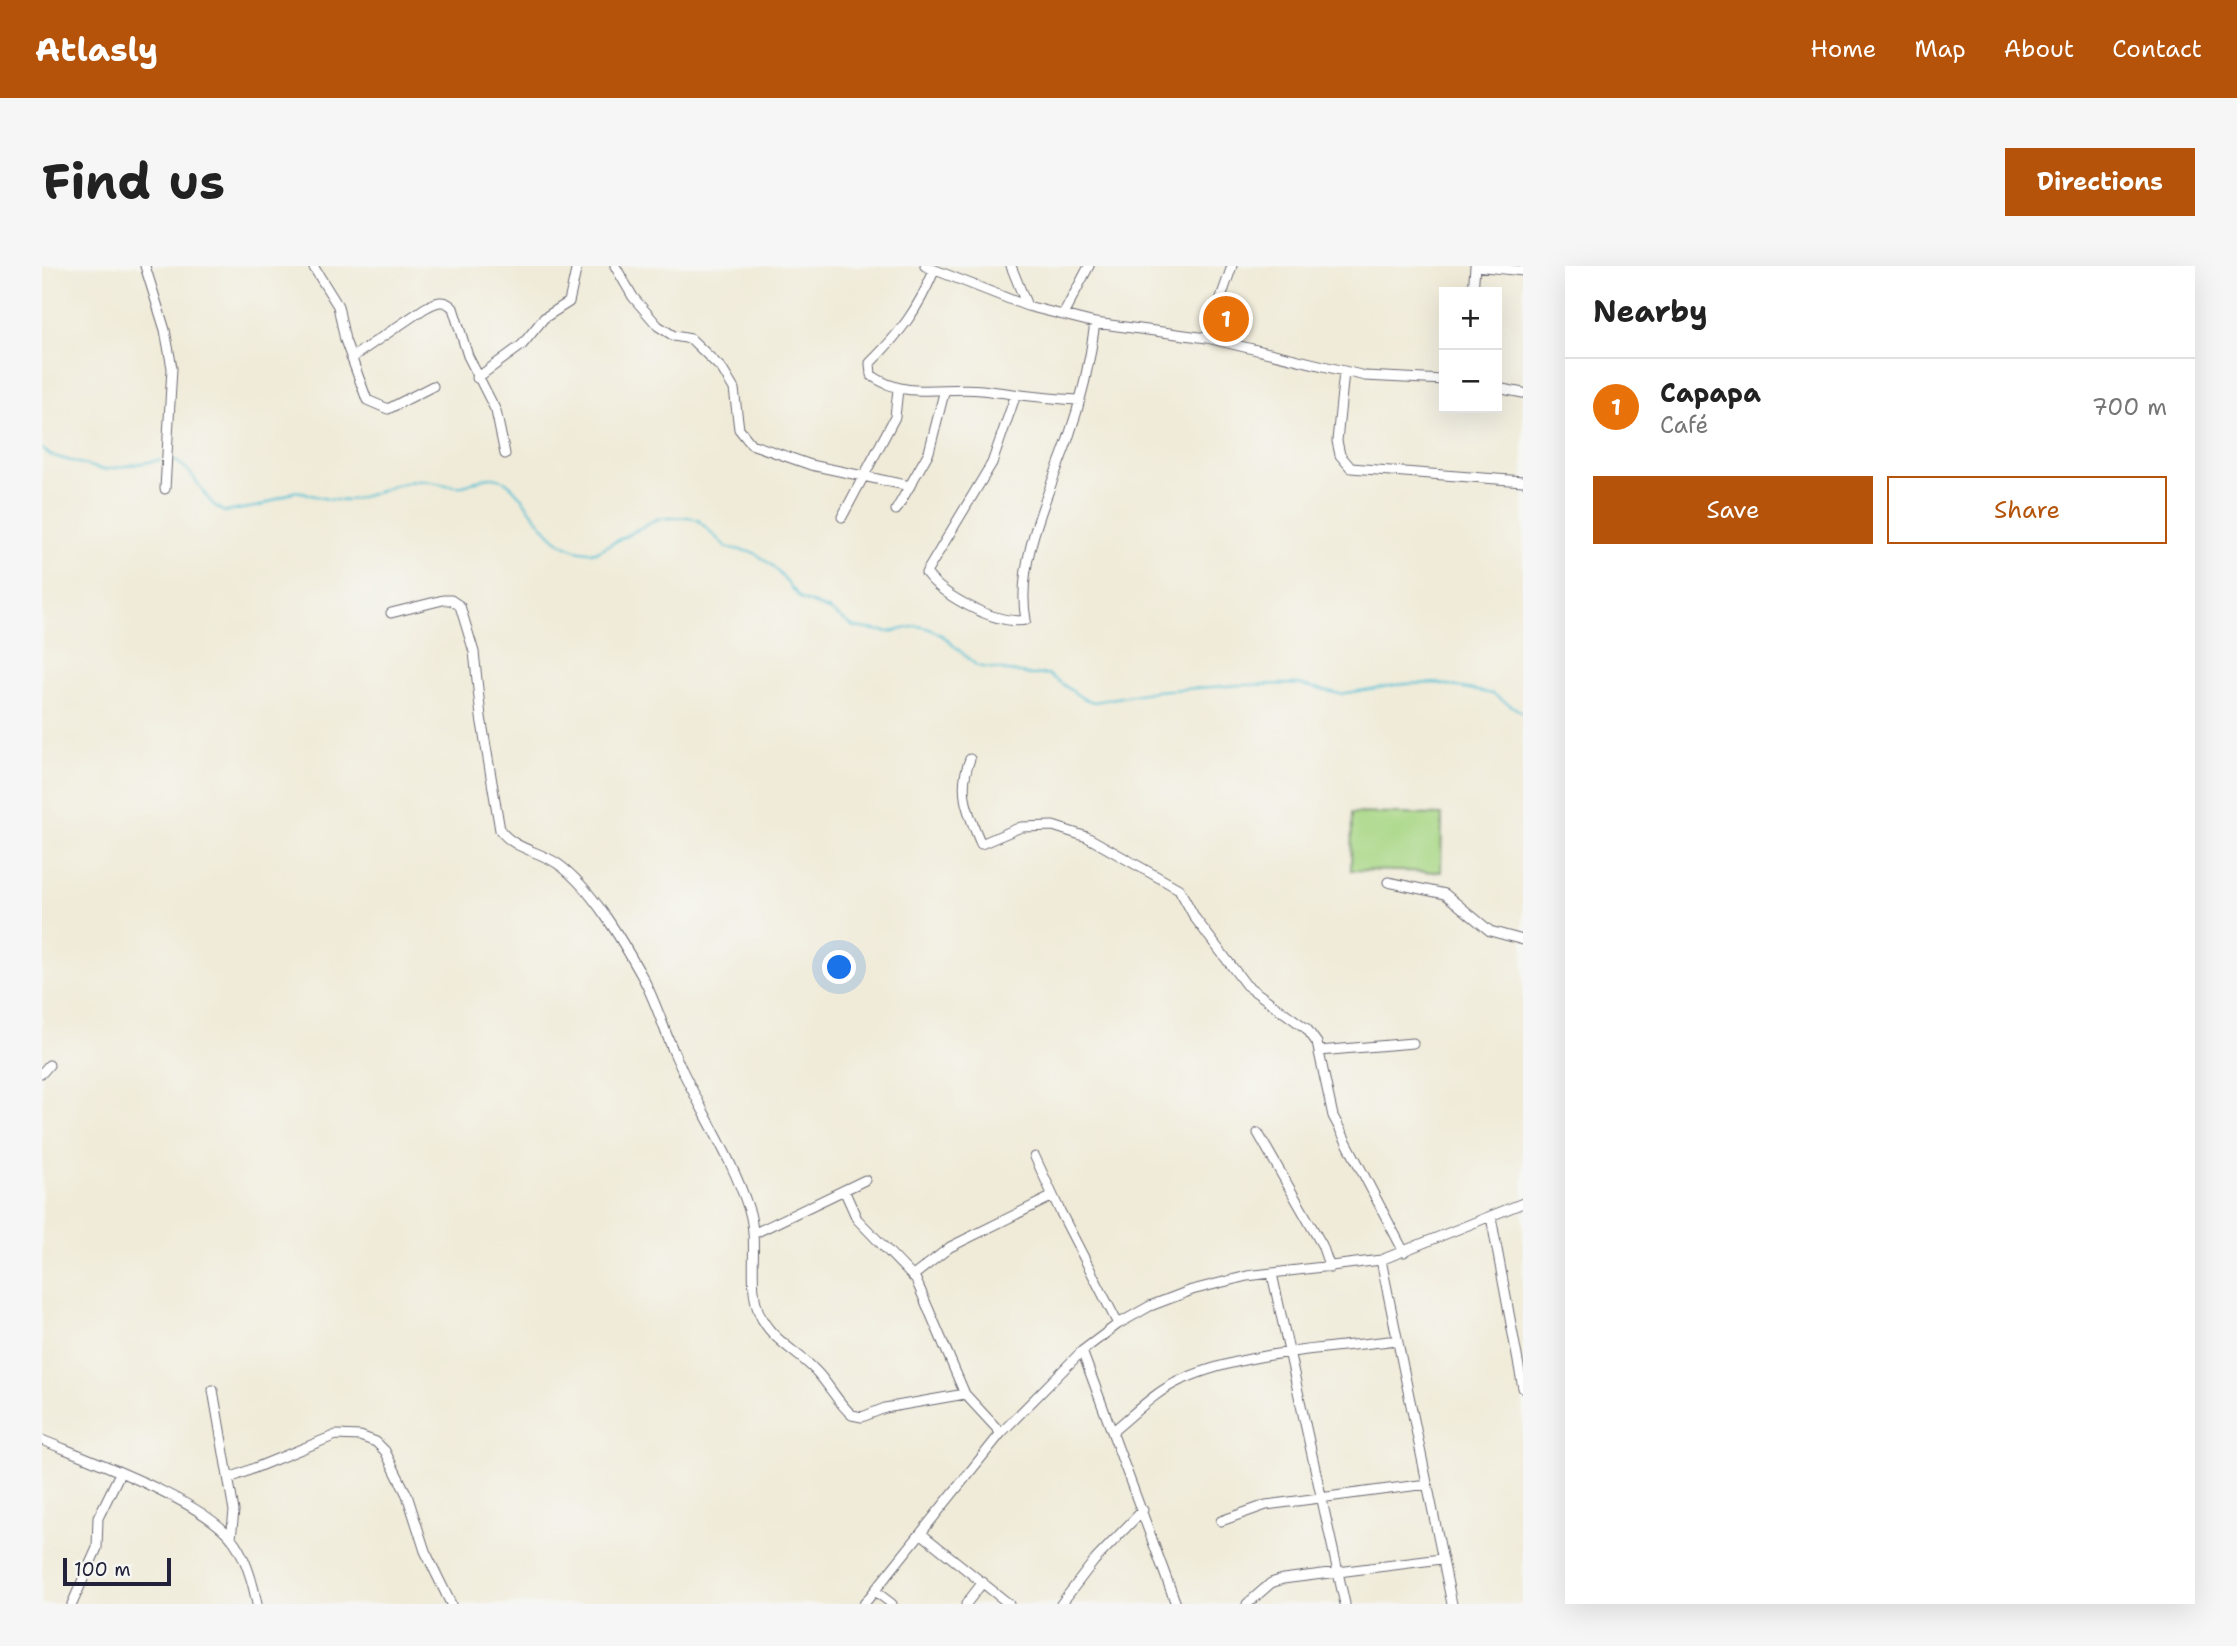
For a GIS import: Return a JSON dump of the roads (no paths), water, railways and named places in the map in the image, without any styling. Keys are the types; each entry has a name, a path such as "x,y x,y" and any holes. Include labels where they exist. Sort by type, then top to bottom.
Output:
{"street":[{"path":"145,266 165,330 172,368 165,489"},
{"path":"313,266 338,306 351,359 368,400 376,405 395,407 433,386"},
{"path":"477,378 522,345 544,318 569,302 577,266"},
{"path":"615,266 633,298 658,326 674,336 691,340 722,369 734,389 739,429 751,444 810,464 910,486"},
{"path":"1011,266 1027,306"},
{"path":"1063,315 1089,266"},
{"path":"1207,338 1232,266"},
{"path":"1473,287 1475,266 1523,271"},
{"path":"1080,400 1015,397 979,390 944,393 898,389 880,382 868,369 910,320 929,268 1027,306 1095,323 1207,338 1344,372 1439,380"},
{"path":"351,359 425,309 443,301 453,308 477,378 496,411 505,454"},
{"path":"1015,397 992,463 926,573 973,608 1010,623 1026,620 1022,583 1045,503 1080,400 1095,323"},
{"path":"1344,372 1337,441 1340,455 1351,468 1523,481"},
{"path":"842,517 895,417 898,389"},
{"path":"1502,389 1523,393"},
{"path":"896,510 929,452 944,393"},
{"path":"391,612 443,600 451,600 460,606 474,652 481,717 500,830 508,841 556,863 575,877 613,930 660,1011 676,1056 721,1141 755,1233 755,1289 762,1319 786,1347 817,1371 852,1415 862,1417 885,1408 965,1394"},
{"path":"970,759 962,779 962,790 981,844 1021,827 1053,826 1087,837 1156,873 1179,889 1195,918 1246,985 1307,1029 1319,1051 1333,1116 1404,1252"},
{"path":"1388,882 1445,894 1490,931 1523,940"},
{"path":"1319,1051 1413,1043"},
{"path":"42,1073 49,1065"},
{"path":"1258,1133 1322,1245 1330,1268"},
{"path":"1035,1157 1118,1324"},
{"path":"755,1233 865,1180"},
{"path":"844,1190 857,1219 913,1276 965,1394 1001,1433"},
{"path":"913,1276 950,1247 1053,1196"},
{"path":"864,1604 923,1535 1001,1433 1082,1351 1118,1324 1150,1306 1192,1290 1272,1274 1381,1260 1523,1203"},
{"path":"1490,1216 1523,1388"},
{"path":"1381,1260 1452,1604"},
{"path":"1272,1274 1292,1353 1345,1604"},
{"path":"1113,1431 1180,1380 1228,1364 1398,1340"},
{"path":"1082,1351 1176,1604"},
{"path":"213,1390 230,1478 234,1526 231,1538"},
{"path":"230,1478 337,1435 360,1436 376,1442 385,1451 407,1496 425,1552 451,1604"},
{"path":"42,1440 157,1489 219,1525 246,1562 257,1604"},
{"path":"72,1604 97,1548 98,1518 120,1472"},
{"path":"1222,1521 1266,1505 1427,1485"},
{"path":"1061,1604 1094,1561 1143,1510"},
{"path":"923,1535 1009,1604"},
{"path":"1247,1604 1271,1583 1283,1579 1441,1559"},
{"path":"966,1604 983,1582"},
{"path":"875,1591 892,1604"}],"waterway":[{"path":"42,448 50,455 103,470 160,460"},
{"path":"175,461 190,472 211,502 225,512 260,506 296,491 328,499 348,500 415,481 456,486 488,477 498,478 519,494 550,533 563,544 578,551 596,552 657,519 688,517 698,520 726,547 755,553 773,566 801,599 829,610 854,627 889,632 918,626 930,629 943,636 977,666 1032,675 1048,674 1082,698 1094,702 1155,691 1240,685 1298,684 1340,694 1402,684 1437,683 1493,694 1523,713"}],"place":[{"name":"Capapa","path":"1226,319"}]}
